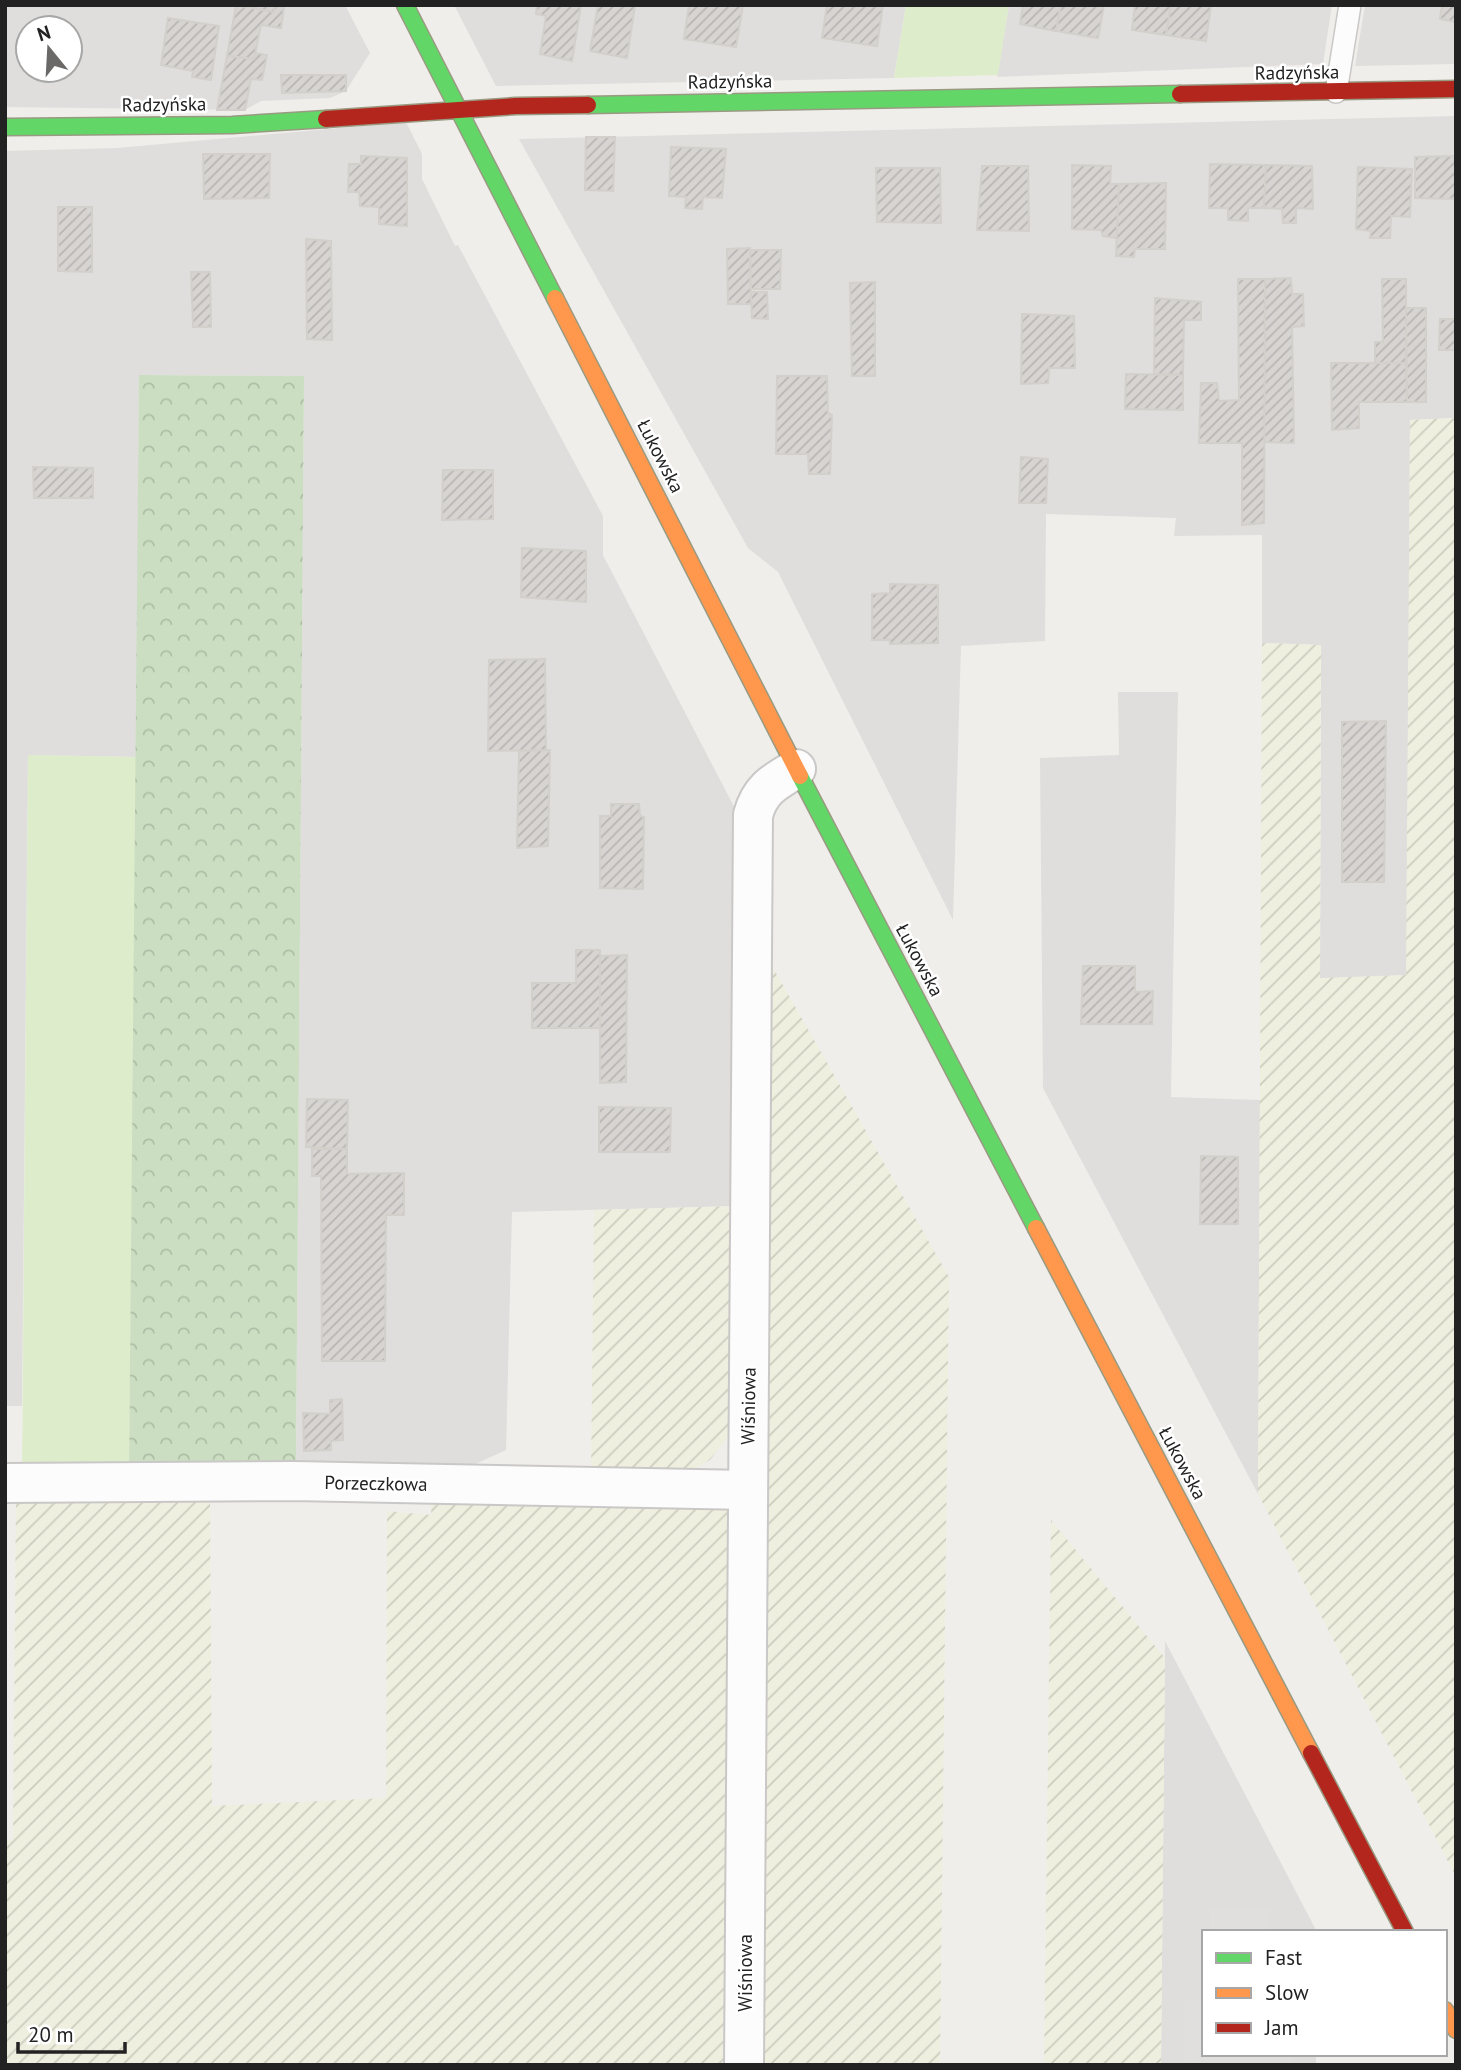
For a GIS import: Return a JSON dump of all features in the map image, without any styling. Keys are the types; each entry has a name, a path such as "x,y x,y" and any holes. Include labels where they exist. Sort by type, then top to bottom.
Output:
{"main road":[{"name":"Łukowska","path":"405,5 796,768 1404,1930"},
{"name":"Radzyńska","path":"5,127 232,125 516,106 1456,89"},
{"path":"1447,2014 1456,2030"}],"street":[{"name":"Wiśniowa","path":"744,2065 753,815 757,799 765,787 796,768"},
{"name":"Porzeczkowa","path":"5,1483 293,1481 748,1490"}],"lane":[{"path":"1336,92 1350,5"}],"shaded area":[{"path":"5,5 345,5 370,53 346,91 330,98 261,101 245,110 5,107"},
{"path":"454,5 906,5 894,78 496,86"},
{"path":"1009,5 1332,5 1323,64 997,77"},
{"path":"1365,5 1456,5 1456,64 1355,66"},
{"path":"1456,116 1456,418 1410,420 1407,975 1320,979 1321,645 1262,643 1262,535 1174,536 1176,518 1046,514 1045,641 961,646 953,920 778,572 748,548 519,139"},
{"path":"406,122 422,154 422,179 455,246 458,245 603,516 603,555 741,820 739,1206 512,1212 506,1450 469,1467 296,1470 304,376 139,375 137,757 28,755 22,1406 5,1406 5,151 117,148"},
{"path":"1118,692 1178,692 1171,1097 1260,1100 1258,1494 1043,1088 1040,758 1119,755"},
{"path":"1165,1641 1316,1930 1202,1930 1202,2056 1316,2056 1316,2065 1161,2065"},
{"path":"1210,1908 1269,1908 1269,1930 1210,1930"},
{"path":"1184,1999 1202,1999 1202,2056 1293,2056 1293,2065 1185,2065"}],"green space":[{"path":"906,5 1009,5 998,75 894,78"},
{"path":"139,375 304,376 296,1470 129,1471"},
{"path":"1456,418 1456,1877 1258,1494 1262,643 1321,645 1320,978 1406,975 1410,420"},
{"path":"28,755 137,757 129,1471 22,1471"},
{"path":"772,966 949,1277 940,2065 756,2065 761,1464"},
{"path":"739,1206 740,1409 728,1437 710,1460 676,1479 591,1476 594,1210"},
{"path":"16,1494 210,1495 212,1806 386,1798 387,1511 431,1515 432,1498 737,1501 733,2065 5,2065 5,1841 13,1840"},
{"path":"1051,1520 1165,1658 1161,2065 1044,2065"}],"building":[{"path":"236,5 275,5 274,12"},
{"path":"236,5 274,12 275,6 284,7 281,28 261,25 254,59 227,56"},
{"path":"537,5 581,5 572,61 540,54 546,16 536,14"},
{"path":"598,5 635,5 627,58 590,51"},
{"path":"689,5 743,5 736,47 684,39"},
{"path":"827,5 883,5 877,46 822,38"},
{"path":"1023,5 1061,5 1056,31 1020,24"},
{"path":"1061,5 1104,5 1098,38 1056,31"},
{"path":"1135,5 1171,5 1166,35 1132,30"},
{"path":"1171,5 1211,5 1206,41 1166,35"},
{"path":"1442,5 1456,5 1456,22 1440,19"},
{"path":"168,18 219,26 211,80 192,77 193,71 161,65"},
{"path":"255,53 267,55 262,80 251,79 245,110 217,110 227,56 254,59"},
{"path":"281,75 346,75 346,91 282,93"},
{"path":"586,137 615,137 613,191 585,190"},
{"path":"671,147 726,149 722,198 703,197 702,209 685,208 686,197 669,196"},
{"path":"203,154 270,154 269,198 204,199"},
{"path":"361,156 407,158 407,226 379,224 379,207 360,206 359,192 348,192 349,164 361,164"},
{"path":"1456,156 1456,199 1415,198 1415,157"},
{"path":"1210,164 1266,165 1264,208 1248,208 1248,221 1228,220 1228,208 1209,208"},
{"path":"1072,165 1111,166 1110,184 1119,184 1117,238 1103,236 1101,230 1072,229"},
{"path":"1266,165 1312,166 1313,209 1296,208 1296,223 1283,223 1282,209 1264,208"},
{"path":"982,166 1028,166 1029,231 977,230"},
{"path":"1358,167 1412,169 1410,217 1391,216 1390,238 1370,238 1371,231 1356,229"},
{"path":"876,168 940,168 941,223 877,222"},
{"path":"1166,183 1165,249 1135,249 1134,257 1116,256 1119,184"},
{"path":"58,207 92,207 92,272 58,271"},
{"path":"306,239 331,241 332,340 307,339"},
{"path":"750,248 751,304 728,304 727,249"},
{"path":"750,250 781,250 780,289 751,289"},
{"path":"191,272 210,272 211,327 193,327"},
{"path":"1291,278 1292,294 1303,294 1304,326 1292,327 1294,443 1263,442 1265,279"},
{"path":"1238,279 1265,279 1264,523 1242,525 1242,443 1199,443 1201,383 1217,383 1219,401 1239,400"},
{"path":"1382,279 1406,279 1406,363 1375,363 1375,342 1383,342"},
{"path":"875,282 875,376 852,376 850,283"},
{"path":"751,292 767,292 768,319 752,318"},
{"path":"1155,298 1201,302 1201,320 1184,320 1183,375 1154,374"},
{"path":"1406,308 1426,308 1426,402 1407,402"},
{"path":"1022,314 1074,316 1075,368 1049,368 1048,383 1021,384"},
{"path":"1440,319 1456,319 1456,350 1439,350"},
{"path":"1331,363 1406,363 1407,402 1359,402 1359,428 1332,430"},
{"path":"1126,374 1183,375 1183,410 1125,409"},
{"path":"777,376 827,376 828,413 832,415 830,474 809,474 808,454 776,454"},
{"path":"1021,457 1048,459 1046,503 1019,503"},
{"path":"33,467 93,468 93,498 34,498"},
{"path":"443,470 493,470 493,519 442,520"},
{"path":"522,548 586,551 586,602 521,597"},
{"path":"890,584 938,585 938,643 890,644 890,640 872,640 872,594 890,593"},
{"path":"545,659 546,750 488,751 489,660"},
{"path":"1386,721 1384,882 1342,882 1342,722"},
{"path":"550,750 548,846 517,848 519,751"},
{"path":"611,804 639,804 640,816 644,817 643,889 600,888 600,816 611,816"},
{"path":"576,950 600,950 600,1028 532,1028 532,983 576,983"},
{"path":"627,955 626,1082 600,1083 600,956"},
{"path":"1083,966 1135,966 1135,992 1153,991 1152,1024 1081,1024"},
{"path":"307,1099 348,1100 347,1149 306,1147"},
{"path":"599,1107 671,1108 670,1152 599,1152"},
{"path":"312,1149 347,1149 347,1174 404,1173 404,1215 386,1215 385,1361 322,1361 321,1176 312,1176"},
{"path":"1201,1156 1238,1157 1238,1224 1200,1224"},
{"path":"342,1399 343,1440 331,1441 331,1450 304,1451 303,1413 330,1414 330,1400"}],"traffic: fast":[{"path":"405,5 555,298"},
{"path":"588,105 1180,94"},
{"path":"5,127 232,125 326,119"},
{"path":"800,776 1036,1228"}],"traffic: slow":[{"path":"555,298 800,776"},
{"path":"1036,1228 1311,1753"},
{"path":"1447,2014 1456,2030"}],"traffic: jam":[{"path":"1180,94 1456,89"},
{"path":"326,119 516,106 588,105"},
{"path":"1311,1753 1404,1930"}]}
